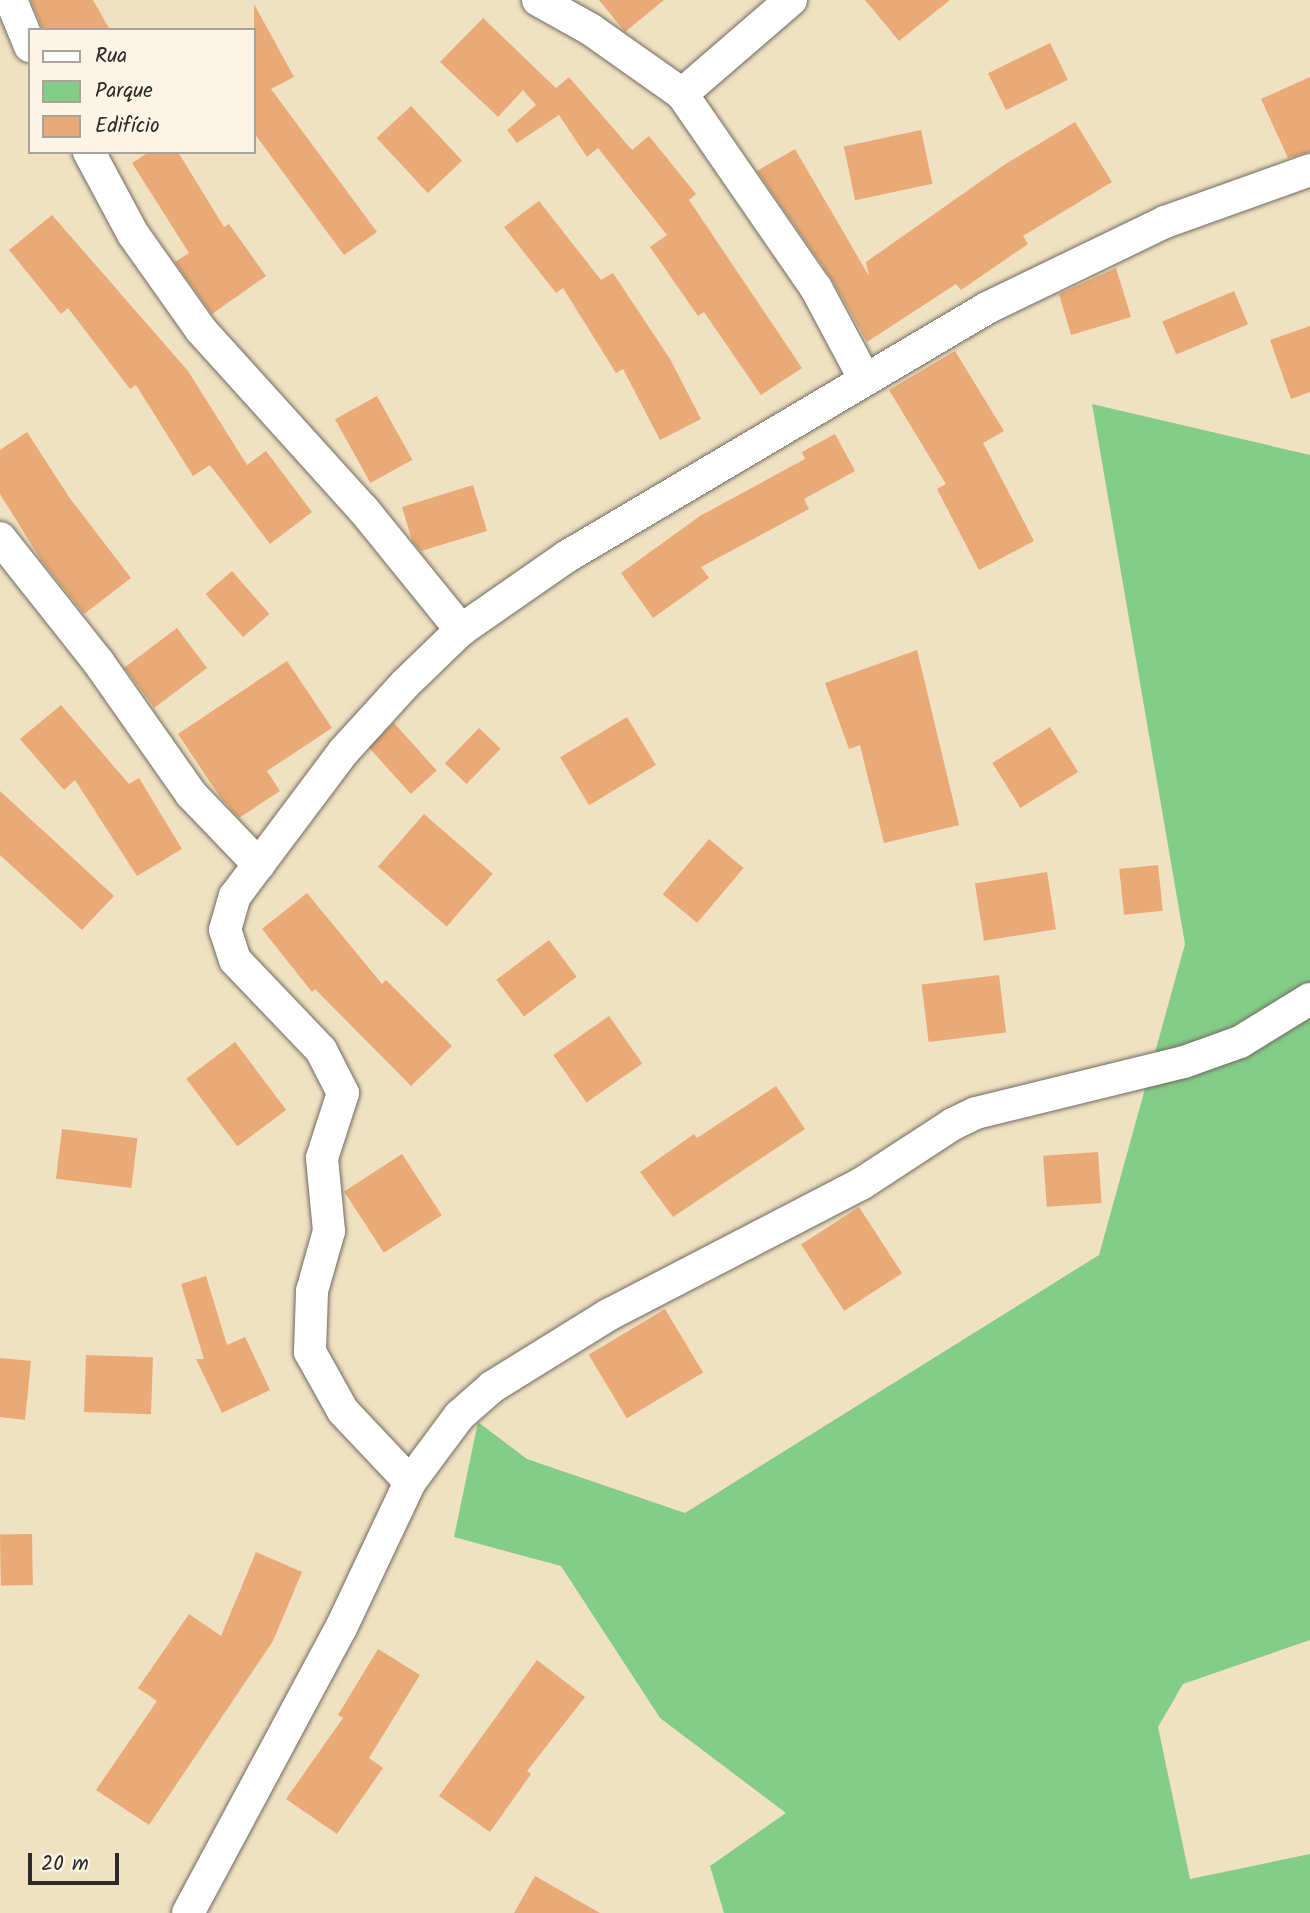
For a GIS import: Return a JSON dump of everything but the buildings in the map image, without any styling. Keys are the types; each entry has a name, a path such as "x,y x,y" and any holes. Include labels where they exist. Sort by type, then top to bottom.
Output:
{"street":[{"path":"11,0 28,41"},
{"path":"538,0 590,29 682,94 816,288 864,379"},
{"path":"682,94 791,0"},
{"path":"90,154 133,234 201,330 363,509 461,630"},
{"path":"410,1482 342,1411 310,1352 312,1291 329,1231 322,1158 343,1093 321,1050 258,988 226,942 229,908 344,751 461,630 566,557 864,379 1087,258 1165,222 1310,170"},
{"path":"0,538 99,663 191,794 259,865"},
{"path":"188,1913 341,1628 410,1482 459,1416 492,1387 608,1315 861,1184 953,1124 976,1113 1184,1062 1240,1042 1310,999"}],"green space":[{"path":"1092,404 1310,455 1310,1640 1183,1684 1158,1727 1190,1879 1310,1854 1310,1913 724,1913 710,1866 786,1813 660,1718 561,1566 454,1537 478,1422 527,1459 685,1513 1099,1255 1185,944"}]}
